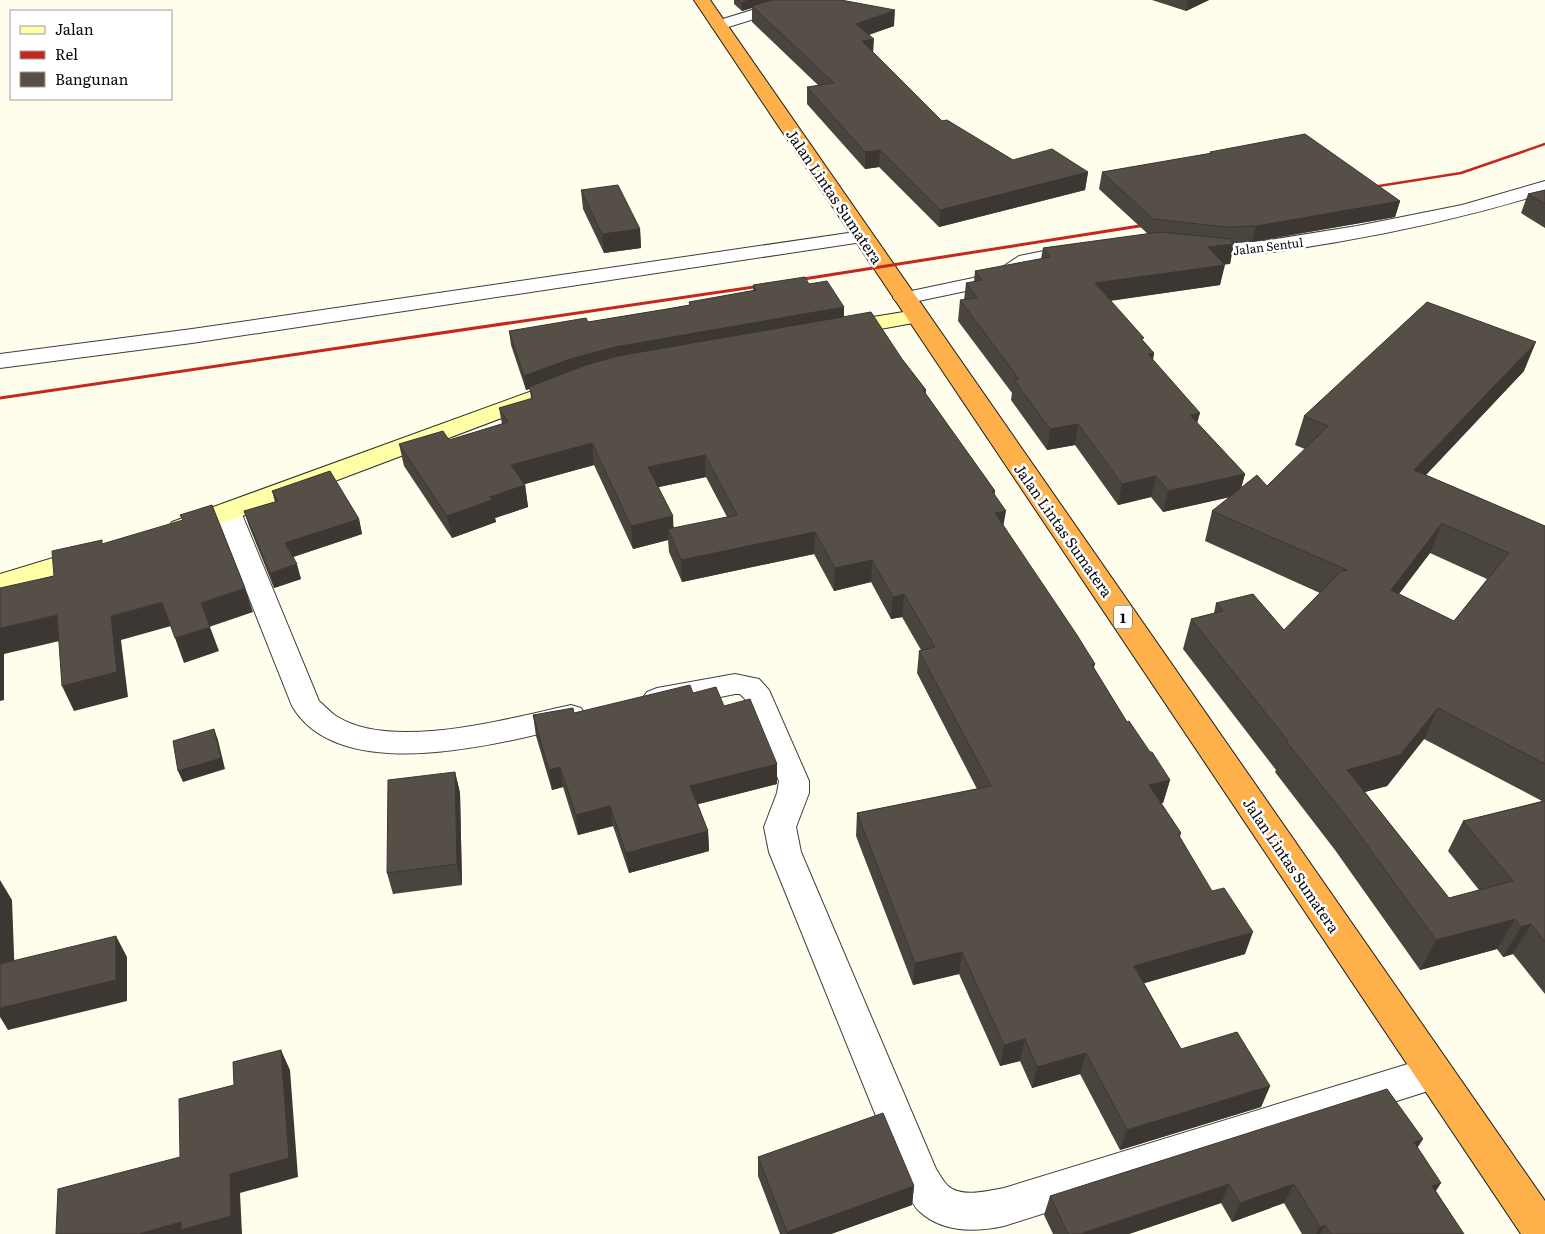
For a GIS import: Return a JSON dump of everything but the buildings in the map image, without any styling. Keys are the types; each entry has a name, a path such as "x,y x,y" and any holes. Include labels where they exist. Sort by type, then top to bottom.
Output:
{"highway":[{"name":"Jalan Lintas Sumatera","path":"702,0 862,238 1544,1234"}],"street":[{"path":"719,25 801,0"},
{"name":"Jalan Sentul","path":"1180,246 1222,251 1252,250 1279,246 1431,219 1500,202 1545,187"},
{"path":"0,361 192,336 862,238"},
{"path":"820,333 910,307 978,283 1008,272 1026,260 1094,248"},
{"path":"158,535 228,512 589,377"},
{"path":"228,512 307,706 326,724 357,738 418,744 456,739 735,684 746,684 753,688 794,780 793,793 780,827 785,852 922,1182 934,1199 952,1208 978,1213 1004,1207 1434,1073"},
{"path":"0,584 112,549"}],"railway":[{"path":"1366,188 1461,173 1545,144"},
{"path":"791,281 1152,224"},
{"path":"0,398 767,285"}]}
